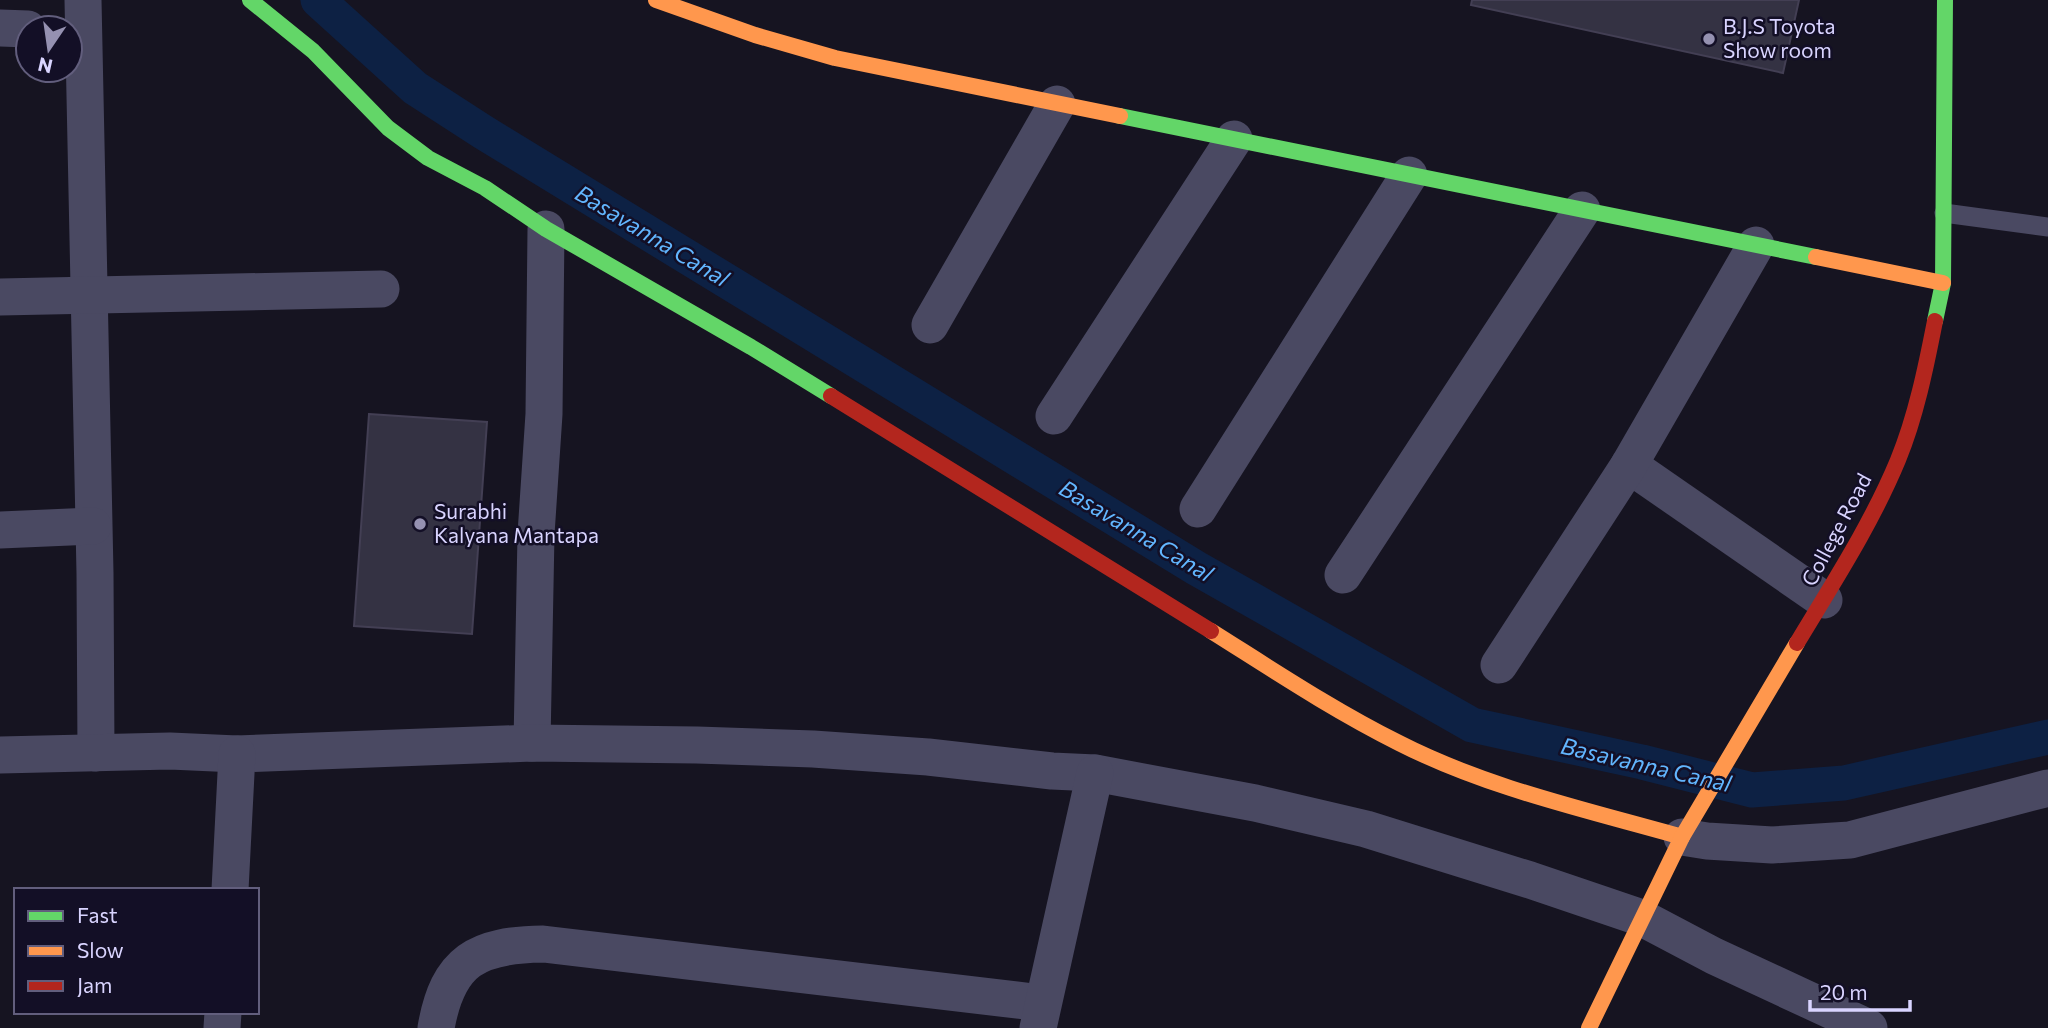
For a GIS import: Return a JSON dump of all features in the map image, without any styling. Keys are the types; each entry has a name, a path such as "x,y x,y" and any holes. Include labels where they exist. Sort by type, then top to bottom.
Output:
{"street":[{"path":"250,0 313,51 388,128 428,158 485,188 546,229 751,347 1328,705 1400,744 1455,768 1539,796 1682,837 1707,841 1772,845 1850,841 2048,788"},
{"path":"656,0 755,35 835,58 1943,283"},
{"name":"College Road","path":"1589,1028 1682,837 1872,517 1899,458 1924,378 1943,283 1947,83 1945,0"},
{"path":"81,84 88,295 96,753"},
{"path":"930,325 1057,104"},
{"path":"1054,416 1234,139"},
{"path":"1198,509 1409,175"},
{"path":"1343,575 1582,210"},
{"path":"533,743 536,534 544,414 546,229"},
{"path":"1499,665 1629,465 1756,245"},
{"path":"0,297 381,289"},
{"path":"1629,465 1824,600"},
{"path":"0,530 93,527"},
{"path":"0,755 170,751 237,754 533,743 813,748 1095,773 1255,803 1366,829 1642,918 1714,956 1869,1028"},
{"path":"230,888 237,754"},
{"path":"436,1028 450,981 466,961 491,949 513,944 543,944 1040,1016 1095,773"}],"lane":[{"path":"1944,213 2048,227"}],"building":[{"name":"B.J.S Toyota Show room","path":"1472,0 1799,0 1783,73 1471,5"},
{"name":"Surabhi Kalyana Mantapa","path":"369,414 487,422 472,634 354,626"}],"waterway":[{"name":"Basavanna Canal","path":"318,0 415,88 483,132 1196,568 1472,725 1642,762 1752,790 1844,783 2048,737"}],"traffic: fast":[{"path":"250,0 313,51 388,128 428,158 485,188 546,229 831,396"},
{"path":"1935,321 1943,283 1945,0"},
{"path":"1120,116 1816,257"}],"traffic: slow":[{"path":"656,0 755,35 835,58 1120,116"},
{"path":"1816,257 1943,283"},
{"path":"1211,631 1350,717 1433,759 1538,797 1682,837"},
{"path":"1589,1028 1682,837 1797,643"}],"traffic: jam":[{"path":"1797,643 1864,531 1898,460 1915,409 1935,321"},
{"path":"831,396 1211,631"}],"place":[{"name":"B.J.S Toyota Show room","path":"1709,39"},
{"name":"Surabhi Kalyana Mantapa","path":"420,524"}]}
